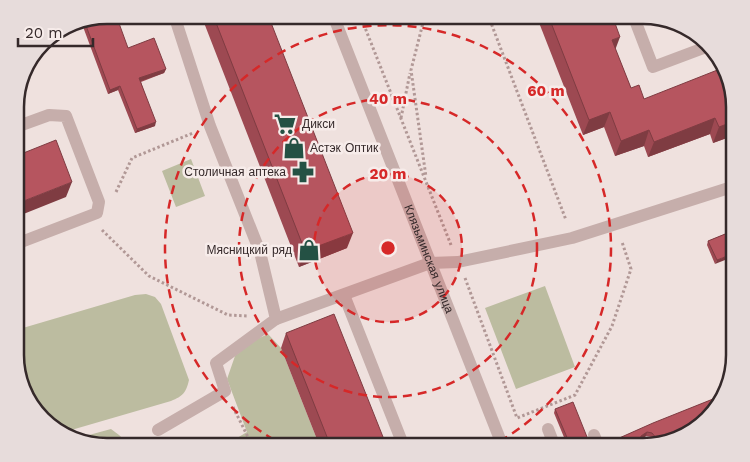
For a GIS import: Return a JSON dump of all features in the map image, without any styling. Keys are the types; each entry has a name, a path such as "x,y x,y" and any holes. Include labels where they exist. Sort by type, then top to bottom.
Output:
{"street":[{"path":"177,24 210,126 260,252 276,319"},
{"name":"Клязьминская улица","path":"337,24 499,438"},
{"path":"636,24 653,68 702,49"},
{"path":"24,125 49,114 66,116 100,202 97,213 24,241"},
{"path":"158,430 225,391 216,363 276,319 430,263 458,262 572,238 726,189"},
{"path":"344,295 400,438"},
{"path":"548,429 552,438"}],"path":[{"path":"364,24 458,262 517,418 575,395 612,326 631,269 616,224"},
{"path":"401,118 423,24"},
{"path":"491,24 572,238"},
{"path":"411,70 427,183"},
{"path":"116,192 132,158 210,126"},
{"path":"97,213 99,227 149,276 228,314 276,319"},
{"path":"225,391 248,438"}],"green space":[{"path":"191,159 205,196 176,207 162,171"},
{"path":"545,286 575,367 516,389 485,308"},
{"path":"146,294 155,297 161,304 189,380 187,388 181,396 171,401 71,430 65,427 44,410 30,387 24,366 24,328 135,295"},
{"path":"268,334 281,348 316,438 237,438 247,432 227,379 235,356 253,341"},
{"path":"111,429 122,438 96,438 87,436"}],"building":[{"path":"119,24 128,48 154,38 166,69 139,78 156,122 137,129 120,86 110,90 86,26"},
{"path":"217,24 272,24 353,233 305,251"},
{"path":"552,24 615,24 620,37 612,40 631,88 639,85 644,99 717,70 725,90 726,124 719,127 715,118 654,142 649,130 621,141 610,112 589,120"},
{"path":"56,140 72,182 24,201 24,153"},
{"path":"726,234 726,256 717,260 708,241"},
{"path":"334,314 383,438 327,438 286,333"},
{"path":"714,399 702,414 680,430 660,437 656,437 652,433 647,432 641,438 619,438"},
{"path":"573,402 587,438 567,438 555,409"}],"place":[{"name":"Дикси","path":"285,124"},
{"name":"Астэк Оптик","path":"294,148"},
{"name":"Столичная аптека","path":"303,172"},
{"name":"Мясницкий ряд","path":"309,250"}]}
